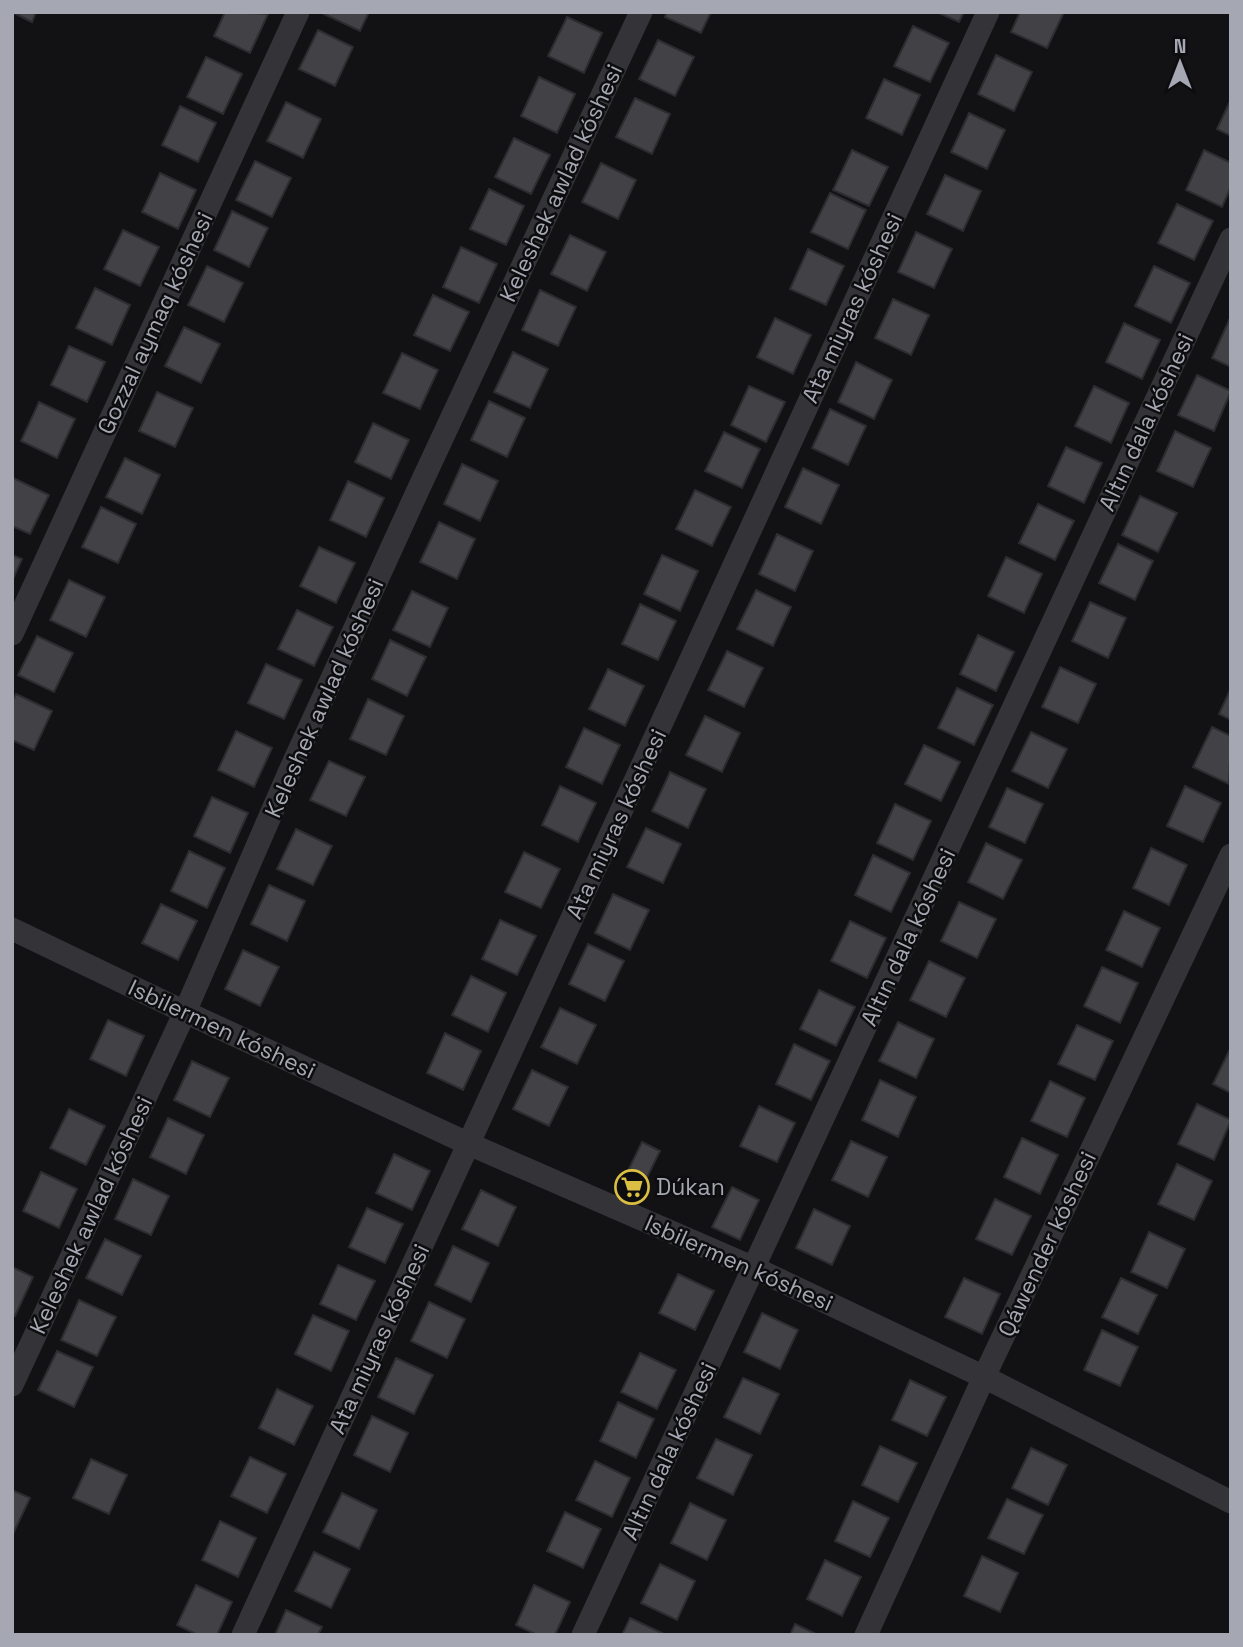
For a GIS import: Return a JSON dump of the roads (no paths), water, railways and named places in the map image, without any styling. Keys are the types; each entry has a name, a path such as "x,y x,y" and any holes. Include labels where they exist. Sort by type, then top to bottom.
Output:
{"street":[{"name":"Gozzal aymaq kóshesi","path":"12,634 298,12"},
{"name":"Keleshek awlad kóshesi","path":"12,1385 185,1012 400,527 640,12"},
{"name":"Ata miyras kóshesi","path":"243,1635 988,12"},
{"name":"Altın dala kóshesi","path":"583,1635 1231,239"},
{"name":"Qáwender kóshesi","path":"866,1635 984,1377 1231,855"},
{"name":"Isbilermen kóshesi","path":"12,929 470,1143 754,1268 984,1377 1231,1502"}],"place":[{"name":"Dúkan","path":"632,1187"}]}
